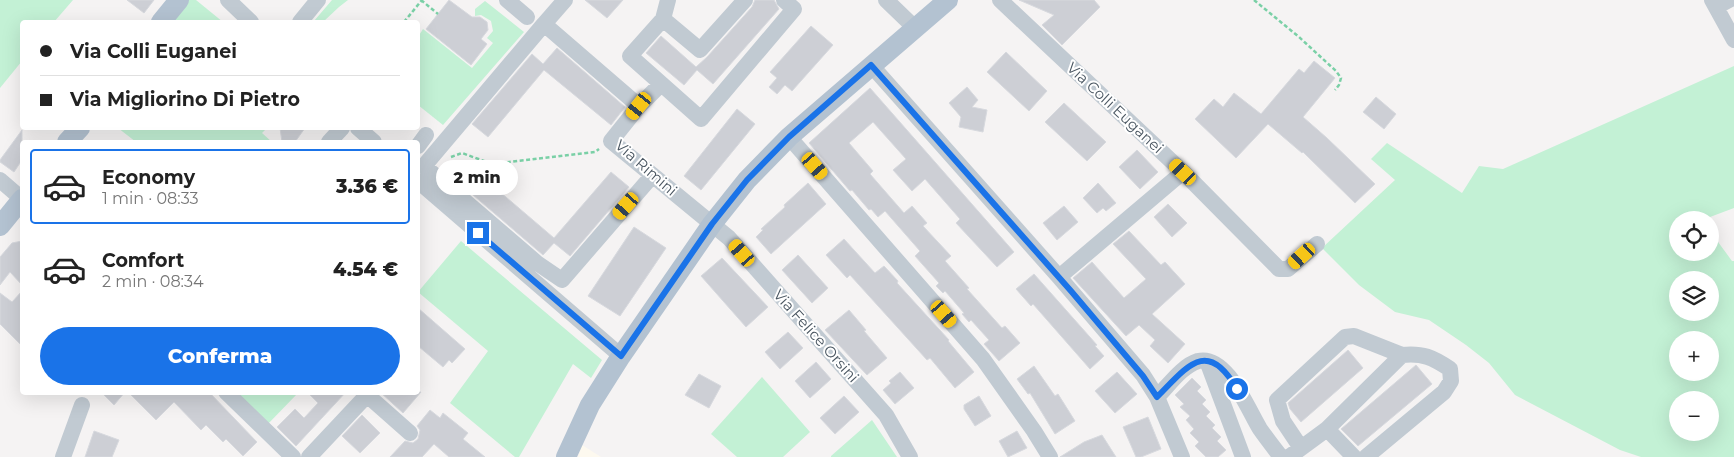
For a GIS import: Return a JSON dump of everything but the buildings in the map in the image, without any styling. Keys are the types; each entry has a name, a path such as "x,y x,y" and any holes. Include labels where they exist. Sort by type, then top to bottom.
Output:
{"main road":[{"path":"163,20 179,0"},
{"path":"566,457 590,406 621,356 712,224 747,180 789,137 948,0"},
{"path":"70,140 78,130"},
{"path":"0,226 20,201"}],"street":[{"path":"228,0 249,20"},
{"path":"302,20 318,0"},
{"path":"507,0 528,17"},
{"path":"565,0 424,166 537,263 562,280 652,176"},
{"path":"668,0 663,19 630,56 701,119 794,9 784,0"},
{"path":"663,19 700,50 745,0"},
{"path":"886,0 916,28"},
{"name":"Via Colli Euganei","path":"1000,0 1183,172 1279,268 1288,269 1317,244"},
{"path":"1719,2 1734,40"},
{"path":"544,24 639,106"},
{"path":"871,65 1059,277 1143,376 1157,397 1182,457"},
{"name":"Via Rimini","path":"660,84 639,106 611,141 712,224"},
{"path":"331,140 340,130"},
{"path":"360,130 372,140"},
{"path":"789,137 983,359 1050,457"},
{"path":"1059,277 1183,172"},
{"path":"0,180 20,197"},
{"path":"420,183 621,356"},
{"name":"Via Felice Orsini","path":"712,224 729,238 886,415 910,457"},
{"path":"1366,457 1444,392 1451,380 1450,369 1434,358 1417,353 1402,354 1354,336 1345,337 1277,400 1295,453 1327,429 1402,354"},
{"path":"1157,397 1188,366 1200,361 1206,361 1219,366 1229,376 1260,429 1281,457"},
{"path":"1206,361 1243,457"},
{"path":"229,395 292,457"},
{"path":"309,457 367,395"},
{"path":"369,395 410,433"},
{"path":"63,457 82,405"},
{"path":"1327,429 1354,457"}],"path":[{"path":"406,20 422,0 438,14"},
{"path":"1254,0 1336,71 1341,78 1339,86 1335,90"},
{"path":"447,158 462,153 492,164 595,152 611,141"}],"shaded area":[{"path":"582,445 601,457 578,457"}],"green space":[{"path":"0,0 73,0 56,20 20,20 20,63 0,88"},
{"path":"188,0 196,0 221,20 173,20"},
{"path":"332,0 348,0 325,20 315,20"},
{"path":"485,1 524,32 443,125 420,107 420,34 423,29 472,68 493,43 487,38 493,31 491,21 481,15 475,16 475,9"},
{"path":"1734,66 1734,208 1719,214 1719,211 1669,211 1669,261 1719,261 1719,243 1732,261 1734,261 1734,457 1641,457 1620,450 1515,395 1489,363 1466,345 1429,320 1395,312 1359,285 1322,248 1395,180 1371,159 1387,143 1462,193 1479,166 1503,169"},
{"path":"121,130 265,130 262,133 270,140 133,140"},
{"path":"461,241 602,360 591,378 573,364 519,457 515,457 450,403 488,351 420,294 420,290"},
{"path":"762,377 810,432 783,457 737,457 711,434"},
{"path":"236,395 296,395 266,426"},
{"path":"872,420 897,457 831,457 831,456"}],"route":[{"path":"478,233 621,356 712,224 747,180 789,137 871,65 1071,291 1143,376 1157,397 1188,366 1200,361 1206,361 1219,366 1229,376 1237,389"}]}
